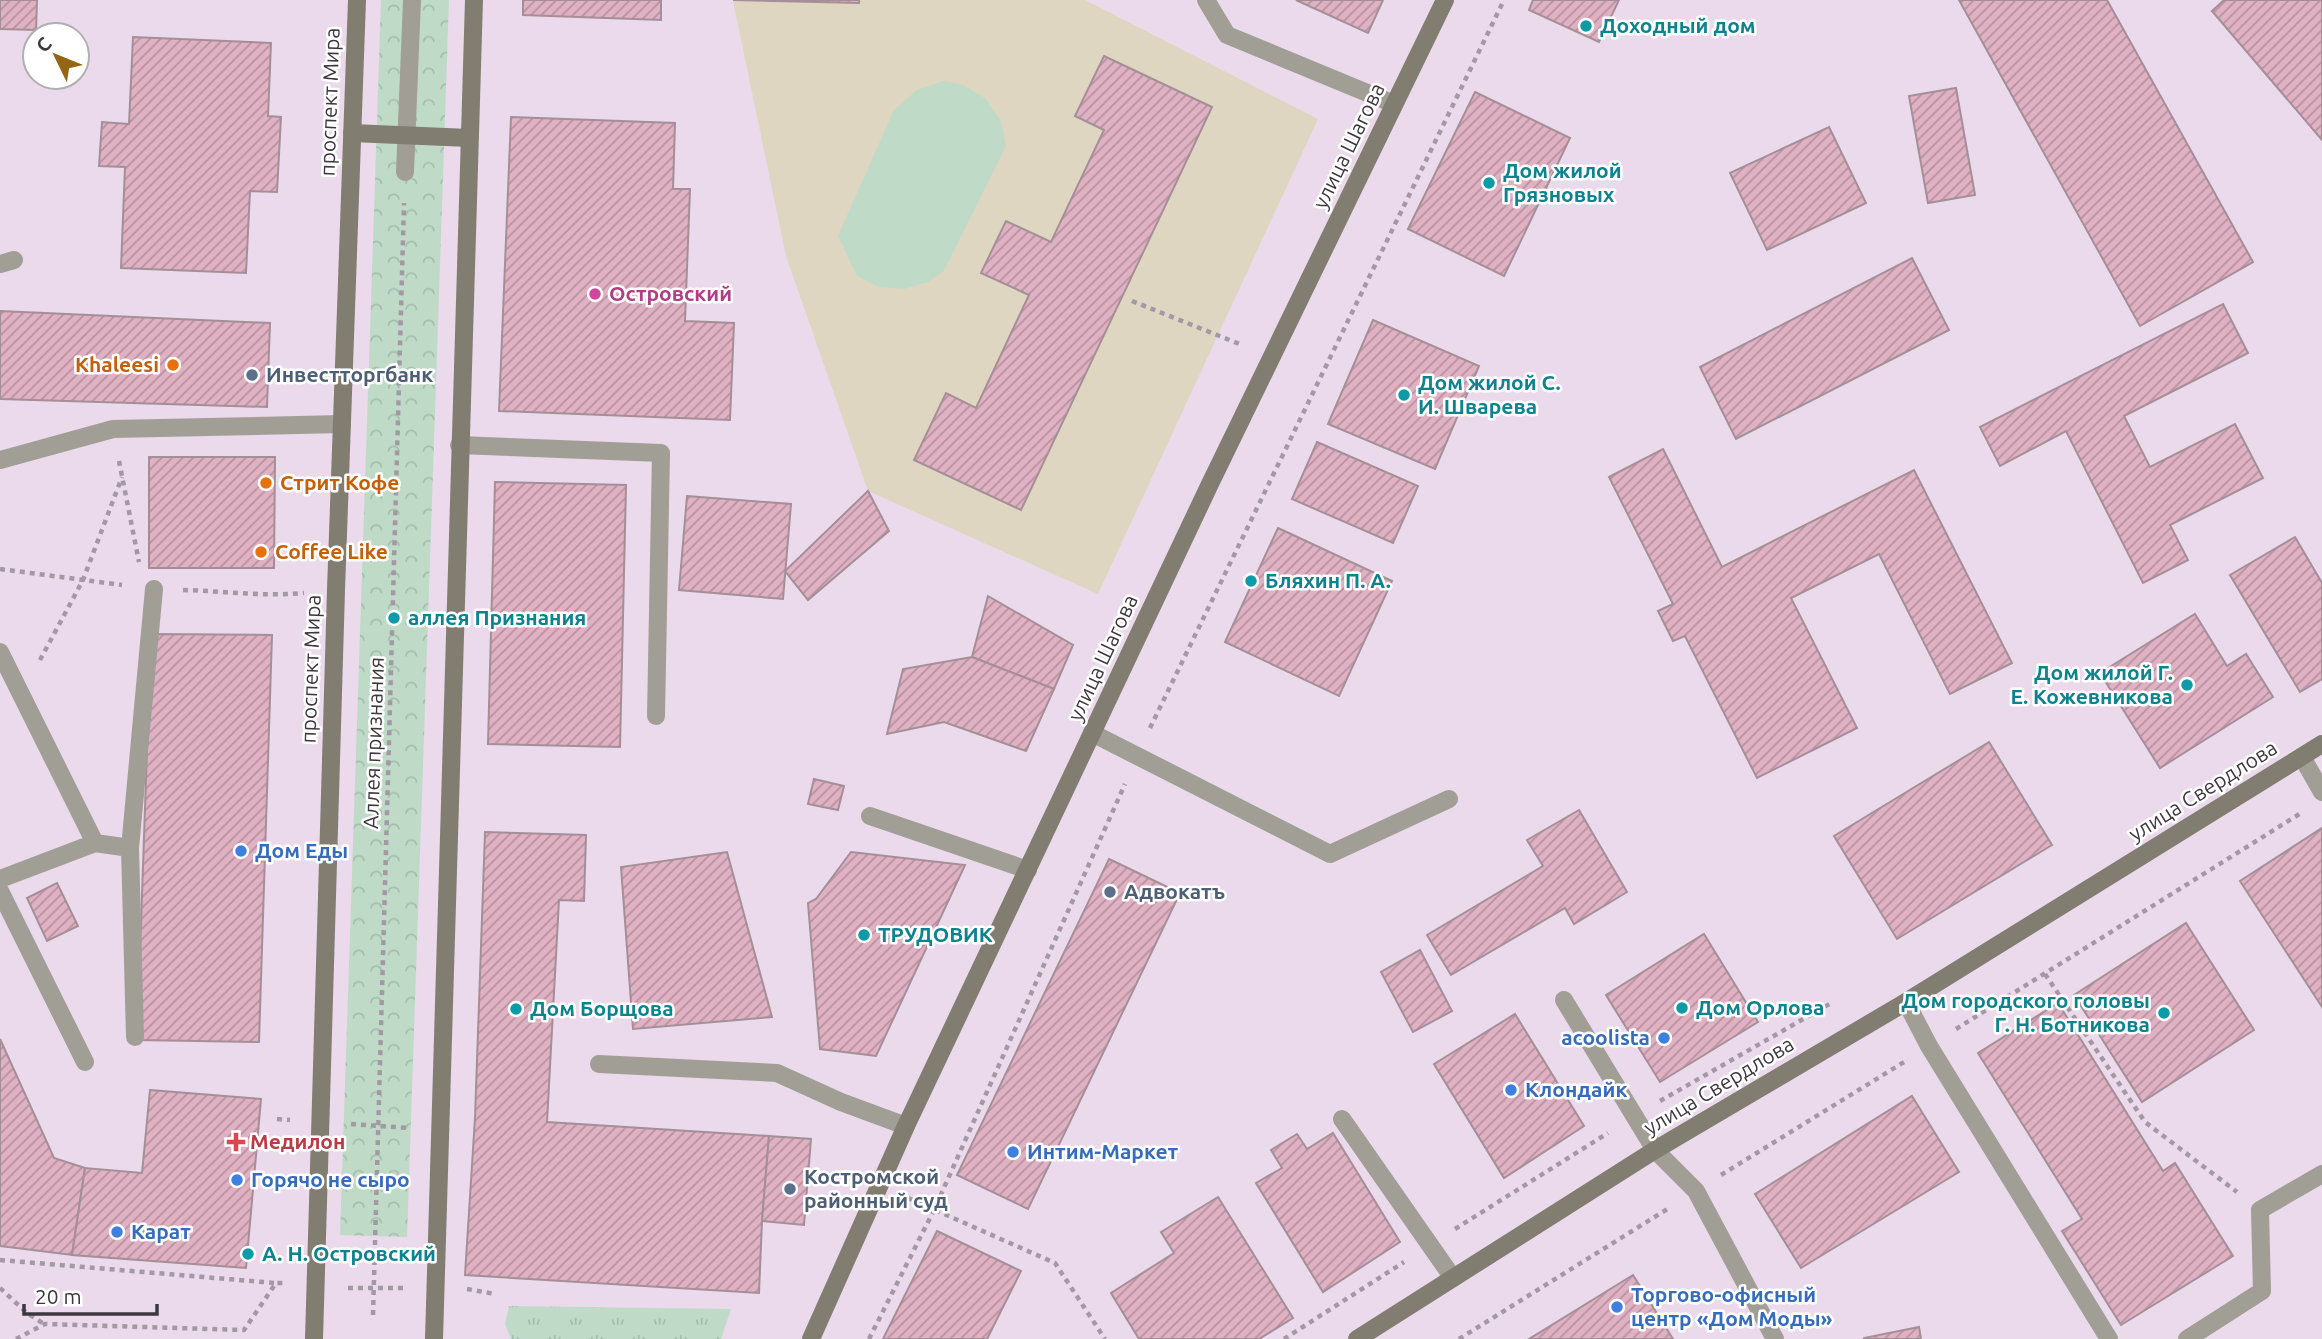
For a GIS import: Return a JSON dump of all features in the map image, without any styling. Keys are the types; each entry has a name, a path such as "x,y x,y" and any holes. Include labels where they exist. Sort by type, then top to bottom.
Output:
{"street":[{"name":"проспект Мира","path":"314,1339 357,0"},
{"path":"405,172 412,0"},
{"path":"434,1339 474,0"},
{"path":"1206,0 1227,35 1394,104"},
{"name":"улица Шагова","path":"811,1339 878,1184 1271,358 1445,0"},
{"path":"352,132 469,138"},
{"path":"0,460 113,429 342,424"},
{"path":"459,445 661,453 656,716"},
{"path":"135,1037 130,848 154,589"},
{"path":"0,652 95,843"},
{"path":"1093,733 1330,854 1449,799"},
{"name":"улица Свердлова","path":"1357,1339 1655,1150 1906,1002 2322,744"},
{"path":"2302,757 2322,792"},
{"path":"870,816 1028,870"},
{"path":"0,880 95,843 130,848"},
{"path":"0,891 85,1062"},
{"path":"1564,1000 1655,1150 1696,1191 1768,1337"},
{"path":"1906,1002 1929,1046 2109,1339"},
{"path":"599,1064 777,1073 841,1102 906,1126"},
{"path":"1342,1119 1453,1278"},
{"path":"2188,1339 2262,1291 2260,1210 2322,1174"}],"path":[{"path":"869,1339 934,1210 1137,756 1504,0"},
{"name":"Аллея признания","path":"373,1315 405,172"},
{"path":"1132,301 1271,358"},
{"path":"113,429 140,563 154,589"},
{"path":"21,695 83,580 122,477"},
{"path":"243,592 274,596 336,590"},
{"path":"1459,1339 2311,807"},
{"path":"2045,974 2145,1122 2260,1210"},
{"path":"1283,1339 1634,1116 1833,1002"},
{"path":"277,1119 440,1129"},
{"path":"878,1184 1055,1263 1105,1339"},
{"path":"0,1260 316,1286 374,1289 436,1287 495,1294"},
{"path":"16,1339 45,1324 244,1331 276,1283"},
{"path":"0,1288 27,1313 45,1324"}],"shaded area":[{"path":"859,0 1085,0 1318,119 1098,594 868,491 786,256 733,1 859,3"}],"green space":[{"name":"аллея Признания","path":"381,0 449,0 407,1237 340,1235"},
{"path":"943,81 963,85 985,98 1001,121 1006,146 944,271 928,282 904,289 878,287 857,276 838,236 894,110 917,90"},
{"path":"509,1306 731,1309 721,1339 511,1339 505,1324"}],"building":[{"path":"0,0 37,0 36,21 21,21 21,30 0,29"},
{"path":"523,0 661,0 661,20 523,15"},
{"path":"733,0 859,0 859,3"},
{"path":"1296,0 1383,0 1368,33"},
{"name":"Доходный дом","path":"1533,0 1619,0 1599,42 1529,10"},
{"path":"1959,0 2107,0 2253,262 2140,326"},
{"path":"2224,0 2322,0 2322,140 2212,11"},
{"path":"133,37 271,43 268,116 281,117 277,192 250,191 246,273 121,268 125,167 99,166 102,122 129,124"},
{"path":"1104,56 1212,107 1021,510 914,460 946,393 976,408 1029,295 981,273 1006,221 1051,242 1104,130 1075,116"},
{"path":"1956,88 1975,195 1928,203 1909,96"},
{"name":"Дом жилой Грязновых","path":"1475,92 1570,138 1504,276 1408,229"},
{"name":"Островский","path":"511,117 675,123 673,189 690,189 685,321 734,323 730,420 499,411"},
{"path":"1829,127 1866,203 1767,250 1730,173"},
{"path":"1912,258 1949,330 1736,439 1700,367"},
{"path":"2223,304 2248,353 2124,416 2150,467 2235,424 2263,478 2170,525 2188,560 2143,583 2066,431 2000,466 1980,427"},
{"path":"0,311 270,323 267,407 0,399"},
{"name":"Дом жилой С. И. Шварева","path":"1373,320 1479,366 1435,469 1328,424"},
{"path":"1317,442 1418,486 1393,543 1292,499"},
{"path":"1663,449 1722,567 1914,470 2012,663 1950,694 1879,554 1791,598 1857,728 1757,778 1685,636 1673,641 1658,611 1673,604 1609,477"},
{"path":"149,457 275,457 274,568 149,568"},
{"path":"495,482 626,485 620,747 488,744"},
{"path":"868,491 889,531 808,600 785,571"},
{"path":"687,496 791,504 783,599 679,590"},
{"path":"1278,528 1392,581 1339,696 1225,642"},
{"path":"2295,537 2322,583 2322,679 2300,692 2230,575"},
{"path":"988,596 1073,645 1054,689 972,657"},
{"name":"Дом жилой Г. Е. Кожевникова","path":"2195,614 2227,666 2246,654 2273,697 2160,768 2100,673"},
{"path":"151,634 272,635 259,1042 137,1040"},
{"path":"972,657 1054,689 1026,751 944,722 887,734 903,669"},
{"path":"1989,742 2052,845 1897,939 1834,836"},
{"path":"814,779 844,786 838,810 808,804"},
{"path":"1579,810 1627,892 1574,924 1565,908 1451,975 1427,935 1543,866 1527,840"},
{"path":"2322,828 2322,1007 2240,881"},
{"name":"Дом Борщова","path":"485,832 586,835 584,901 559,900 547,1122 769,1136 759,1293 465,1275 475,1118"},
{"path":"727,852 772,1017 633,1029 621,867"},
{"path":"851,852 965,865 876,1056 820,1049 808,903 816,899"},
{"path":"1109,859 1180,893 1028,1209 957,1175"},
{"path":"57,883 78,926 47,941 27,898"},
{"name":"Дом городского головы Г. Н. Ботникова","path":"2186,923 2254,1030 2142,1102 2074,995"},
{"name":"Дом Орлова","path":"1704,934 1758,1022 1660,1082 1606,995"},
{"path":"1420,950 1452,1011 1413,1032 1381,972"},
{"path":"2058,1003 2163,1171 2175,1163 2233,1256 2121,1325 2062,1231 2082,1219 1978,1053"},
{"path":"1515,1014 1584,1126 1504,1178 1434,1064"},
{"path":"0,1039 54,1158 85,1168 72,1255 0,1246"},
{"path":"150,1090 261,1099 246,1268 72,1255 85,1168 142,1173"},
{"path":"1912,1096 1959,1172 1801,1268 1755,1194"},
{"path":"1333,1133 1400,1242 1323,1292 1256,1183 1282,1168 1271,1150 1297,1134 1307,1149"},
{"path":"769,1136 811,1139 804,1225 762,1221"},
{"path":"1218,1197 1293,1318 1259,1339 1139,1339 1111,1293 1174,1253 1161,1232"},
{"path":"937,1231 1021,1271 987,1339 883,1339"},
{"name":"Торгово-офисный центр «Дом Моды»","path":"1633,1275 1673,1339 1529,1339"},
{"path":"1919,1327 1921,1339 1864,1339 1864,1338"}],"place":[{"name":"Доходный дом","path":"1586,26"},
{"name":"Дом жилой Грязновых","path":"1489,183"},
{"name":"Островский","path":"595,294"},
{"name":"Khaleesi","path":"173,365"},
{"name":"Инвестторгбанк","path":"252,375"},
{"name":"Дом жилой С. И. Шварева","path":"1404,395"},
{"name":"Стрит Кофе","path":"266,483"},
{"name":"Coffee Like","path":"261,552"},
{"name":"Бляхин П. А.","path":"1251,581"},
{"name":"аллея Признания","path":"394,618"},
{"name":"Дом жилой Г. Е. Кожевникова","path":"2187,685"},
{"name":"Дом Еды","path":"241,851"},
{"name":"Адвокатъ","path":"1110,892"},
{"name":"ТРУДОВИК","path":"864,935"},
{"name":"Дом Орлова","path":"1682,1008"},
{"name":"Дом Борщова","path":"516,1009"},
{"name":"Дом городского головы Г. Н. Ботникова","path":"2164,1013"},
{"name":"acoolista","path":"1664,1038"},
{"name":"Клондайк","path":"1511,1090"},
{"name":"Медилон","path":"236,1142"},
{"name":"Интим-Маркет","path":"1013,1152"},
{"name":"Горячо не сыро","path":"237,1180"},
{"name":"Костромской районный суд","path":"790,1189"},
{"name":"Карат","path":"117,1232"},
{"name":"А. Н. Островский","path":"248,1254"},
{"name":"Торгово-офисный центр «Дом Моды»","path":"1617,1307"}]}
